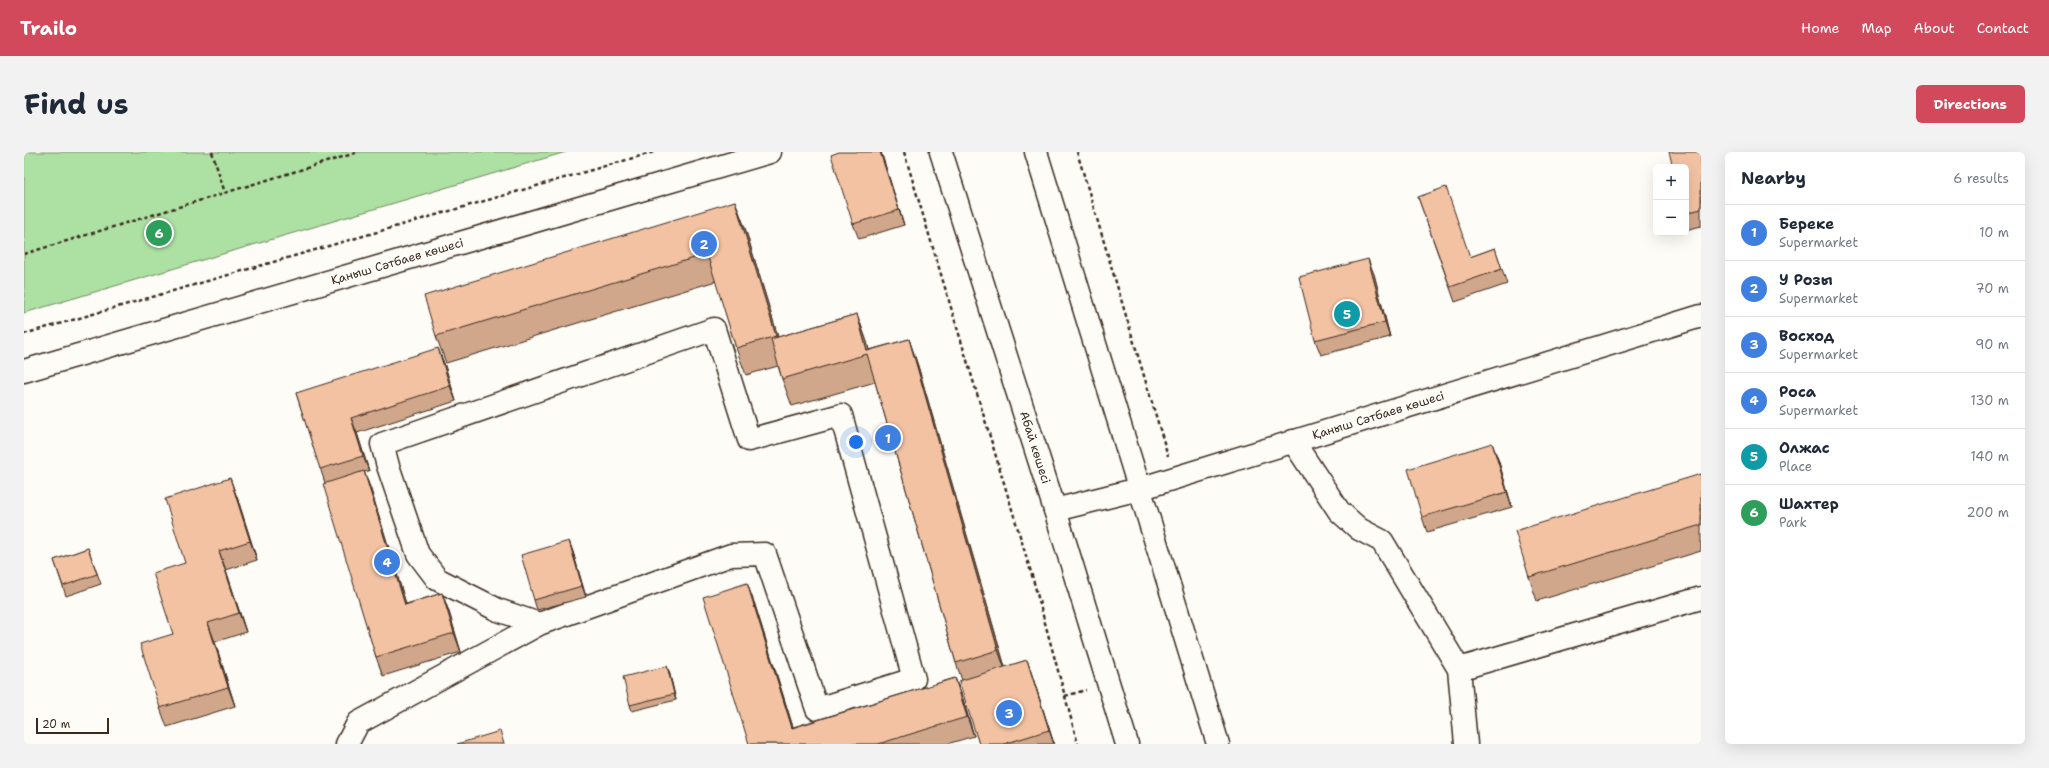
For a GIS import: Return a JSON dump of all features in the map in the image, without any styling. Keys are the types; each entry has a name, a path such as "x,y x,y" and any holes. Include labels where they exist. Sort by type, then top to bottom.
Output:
{"street":[{"name":"Қаныш Сәтбаев көшесі","path":"24,371 770,152"},
{"name":"Абай көшесі","path":"941,152 1055,510 1127,744"},
{"path":"1036,152 1218,744"},
{"name":"Қаныш Сәтбаев көшесі","path":"1055,510 1139,489 1701,316"},
{"path":"347,744 358,723 539,624 731,555 766,554 817,709 914,679 842,415 749,440 714,329 382,444 418,554 437,579 498,610 539,624"},
{"path":"1293,441 1339,511 1359,529 1382,541 1459,669 1466,744"},
{"path":"1459,669 1701,598"}],"path":[{"path":"212,152 225,193"},
{"path":"24,254 360,152"},
{"path":"24,334 654,152"},
{"path":"904,152 1033,579 1078,744"},
{"path":"1077,152 1175,478"}],"green space":[{"path":"24,152 566,152 24,313"}],"building":[{"path":"839,152 880,152 899,210 853,224 831,155"},
{"path":"1669,152 1701,152 1701,209 1689,212 1689,164 1672,164"},
{"path":"1446,187 1470,257 1495,248 1502,269 1450,287 1418,197"},
{"path":"735,201 776,336 736,348 707,254 436,336 424,296"},
{"path":"1368,259 1385,322 1315,340 1299,277"},
{"path":"857,314 867,351 909,339 998,650 956,663 867,354 782,379 771,339"},
{"path":"438,348 450,386 351,418 363,456 320,469 296,393"},
{"path":"1492,443 1507,492 1422,517 1408,469"},
{"path":"364,471 405,605 442,593 454,633 376,657 323,484"},
{"path":"1701,474 1701,525 1529,577 1515,531"},
{"path":"230,478 250,541 219,551 239,613 208,623 228,687 160,708 140,644 173,634 153,573 185,563 165,499"},
{"path":"569,541 582,586 534,600 521,555"},
{"path":"88,548 97,574 63,586 54,560"},
{"path":"747,583 792,728 955,678 967,717 878,744 749,744 703,597"},
{"path":"1027,660 1049,730 1004,744 979,744 959,681"},
{"path":"667,666 674,694 630,705 623,677"},
{"path":"500,731 504,744 457,744"}],"place":[{"name":"Шахтер","path":"159,233"},
{"name":"У Розы","path":"704,244"},
{"name":"Олжас","path":"1347,314"},
{"name":"Береке","path":"888,438"},
{"name":"Роса","path":"387,562"},
{"name":"Восход","path":"1009,713"}]}
